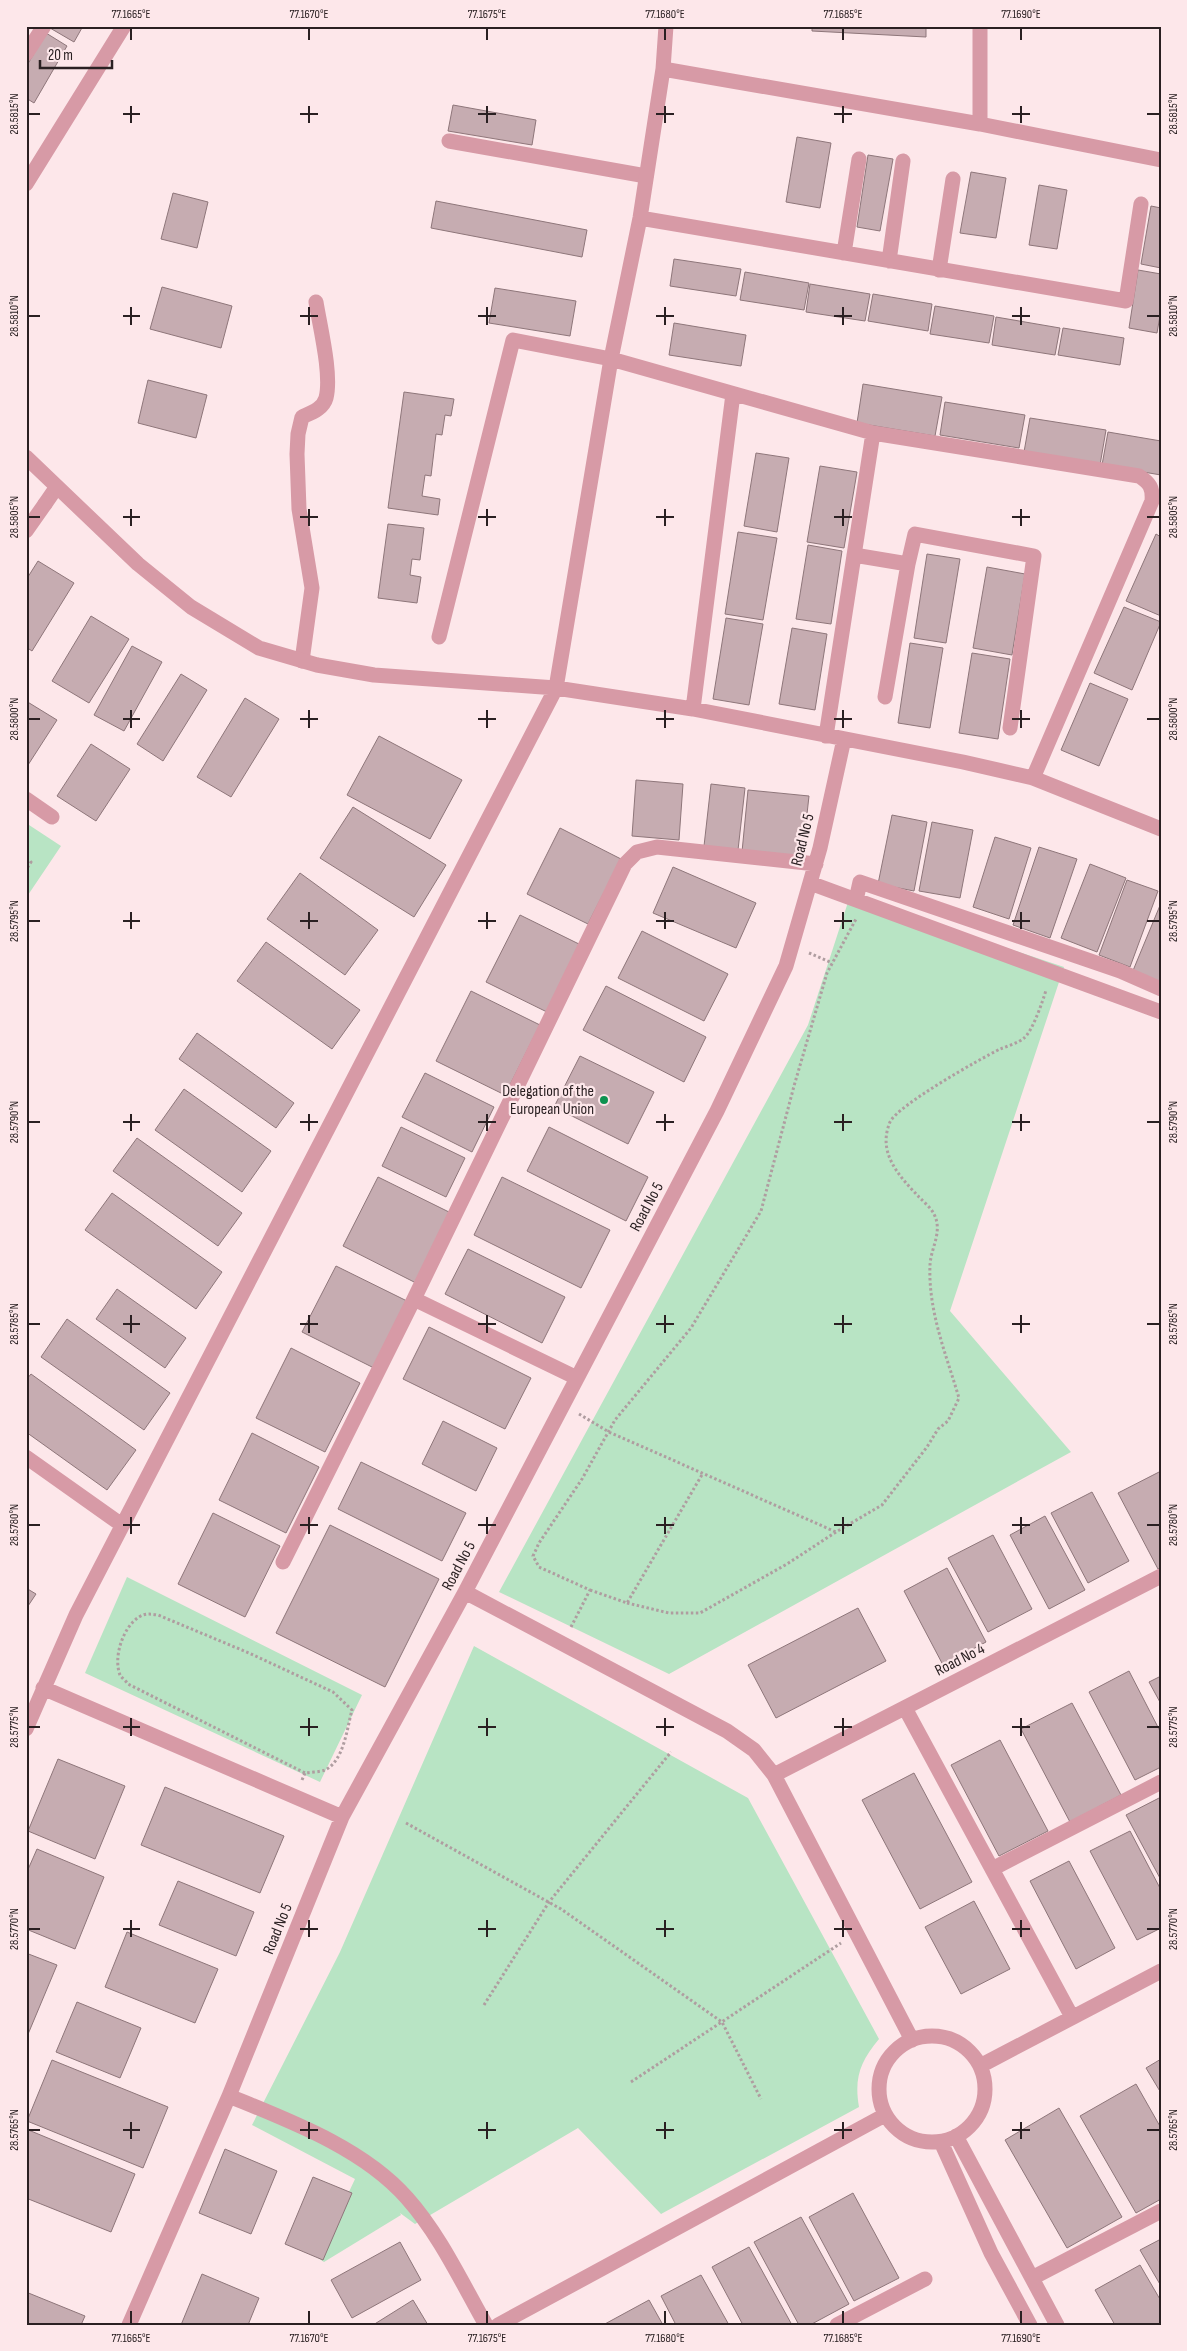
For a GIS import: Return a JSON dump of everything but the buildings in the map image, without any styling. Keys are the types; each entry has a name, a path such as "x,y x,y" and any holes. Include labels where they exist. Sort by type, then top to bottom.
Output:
{"street":[{"path":"26,54 44,26"},
{"path":"26,184 124,26"},
{"path":"26,1729 76,1615 556,688 611,359 640,218 663,70 666,26"},
{"path":"980,26 980,124"},
{"path":"663,70 980,124 1161,160"},
{"path":"449,141 646,176"},
{"path":"844,253 860,159"},
{"path":"889,261 903,161"},
{"path":"939,270 953,179"},
{"path":"640,218 1126,301 1141,204"},
{"path":"302,661 312,588 299,509 298,434 302,417 317,410 326,400 327,375 316,302"},
{"path":"439,637 513,340 611,359 873,433 1139,476 1148,482 1153,490 1152,501 1033,778"},
{"path":"692,709 733,394"},
{"path":"826,736 873,433"},
{"path":"26,457 56,488 138,564 191,606 259,648 302,661 374,675 556,688 692,709 963,762 1033,778 1161,829"},
{"path":"1143,479 1161,482"},
{"path":"26,531 56,488"},
{"path":"885,697 915,534 1034,556 1010,728"},
{"path":"854,555 908,564"},
{"name":"Road No 5","path":"129,2325 230,2096 342,1817 465,1592 717,1111 782,974 816,864 844,739"},
{"path":"26,799 52,817"},
{"path":"283,1562 414,1299 625,864 637,852 657,847 816,864"},
{"path":"856,900 860,882 1120,972 1161,989"},
{"path":"810,883 1161,1012"},
{"path":"414,1299 577,1378"},
{"path":"26,1457 122,1525"},
{"name":"Road No 4","path":"774,1775 1161,1576"},
{"path":"465,1592 727,1731 754,1750 774,1775 912,2040"},
{"path":"43,1688 342,1817"},
{"path":"905,1708 1072,2017"},
{"path":"992,1869 1161,1782"},
{"path":"980,2066 1161,1971"},
{"path":"927,2036 951,2040 970,2052 980,2066 984,2082 982,2106 970,2127 956,2136 941,2142 924,2142 908,2137 895,2128 885,2115 879,2098 879,2080 885,2063 896,2049 912,2040 927,2036"},
{"path":"230,2096 305,2127 366,2164 388,2180 407,2198 428,2227 486,2325"},
{"path":"498,2325 885,2115"},
{"path":"956,2136 1057,2325"},
{"path":"941,2142 991,2253 1030,2325"},
{"path":"1032,2278 1161,2211"},
{"path":"837,2325 925,2279"}],"path":[{"path":"26,859 31,862 26,870"},
{"path":"860,916 848,930 827,973 761,1210 691,1328 615,1420 582,1479 539,1543 533,1556 539,1567 590,1590 627,1603 669,1613 700,1613 787,1564 882,1505 928,1447 938,1429 948,1421 959,1398 937,1326 929,1288 931,1256 938,1237 938,1226 934,1213 902,1179 891,1164 886,1149 891,1120 899,1111 959,1073 1025,1038 1042,1002 1046,988"},
{"path":"563,1404 609,1432 836,1532"},
{"path":"627,1603 703,1473"},
{"path":"563,1644 590,1590"},
{"path":"148,1614 158,1615 249,1653 333,1692 352,1710 344,1740 336,1761 324,1770 305,1773 128,1684 120,1675 118,1659 120,1646 131,1624 140,1616 148,1614"},
{"path":"484,2005 550,1902 671,1752"},
{"path":"294,1796 305,1773"},
{"path":"406,1823 550,1902 722,2022 761,2099"},
{"path":"631,2082 857,1934"}],"green space":[{"path":"26,823 61,846 26,898"},
{"path":"850,896 1064,967 950,1311 1071,1452 669,1674 499,1592 808,1025"},
{"path":"127,1577 362,1695 320,1782 85,1673"},
{"path":"474,1646 748,1798 879,2039 867,2055 860,2071 857,2087 859,2107 661,2214 578,2128 415,2224 400,2213 401,2215 324,2262 318,2258 355,2179 252,2125 340,1952"}],"place":[{"name":"Delegation of the European Union","path":"604,1100"}]}
